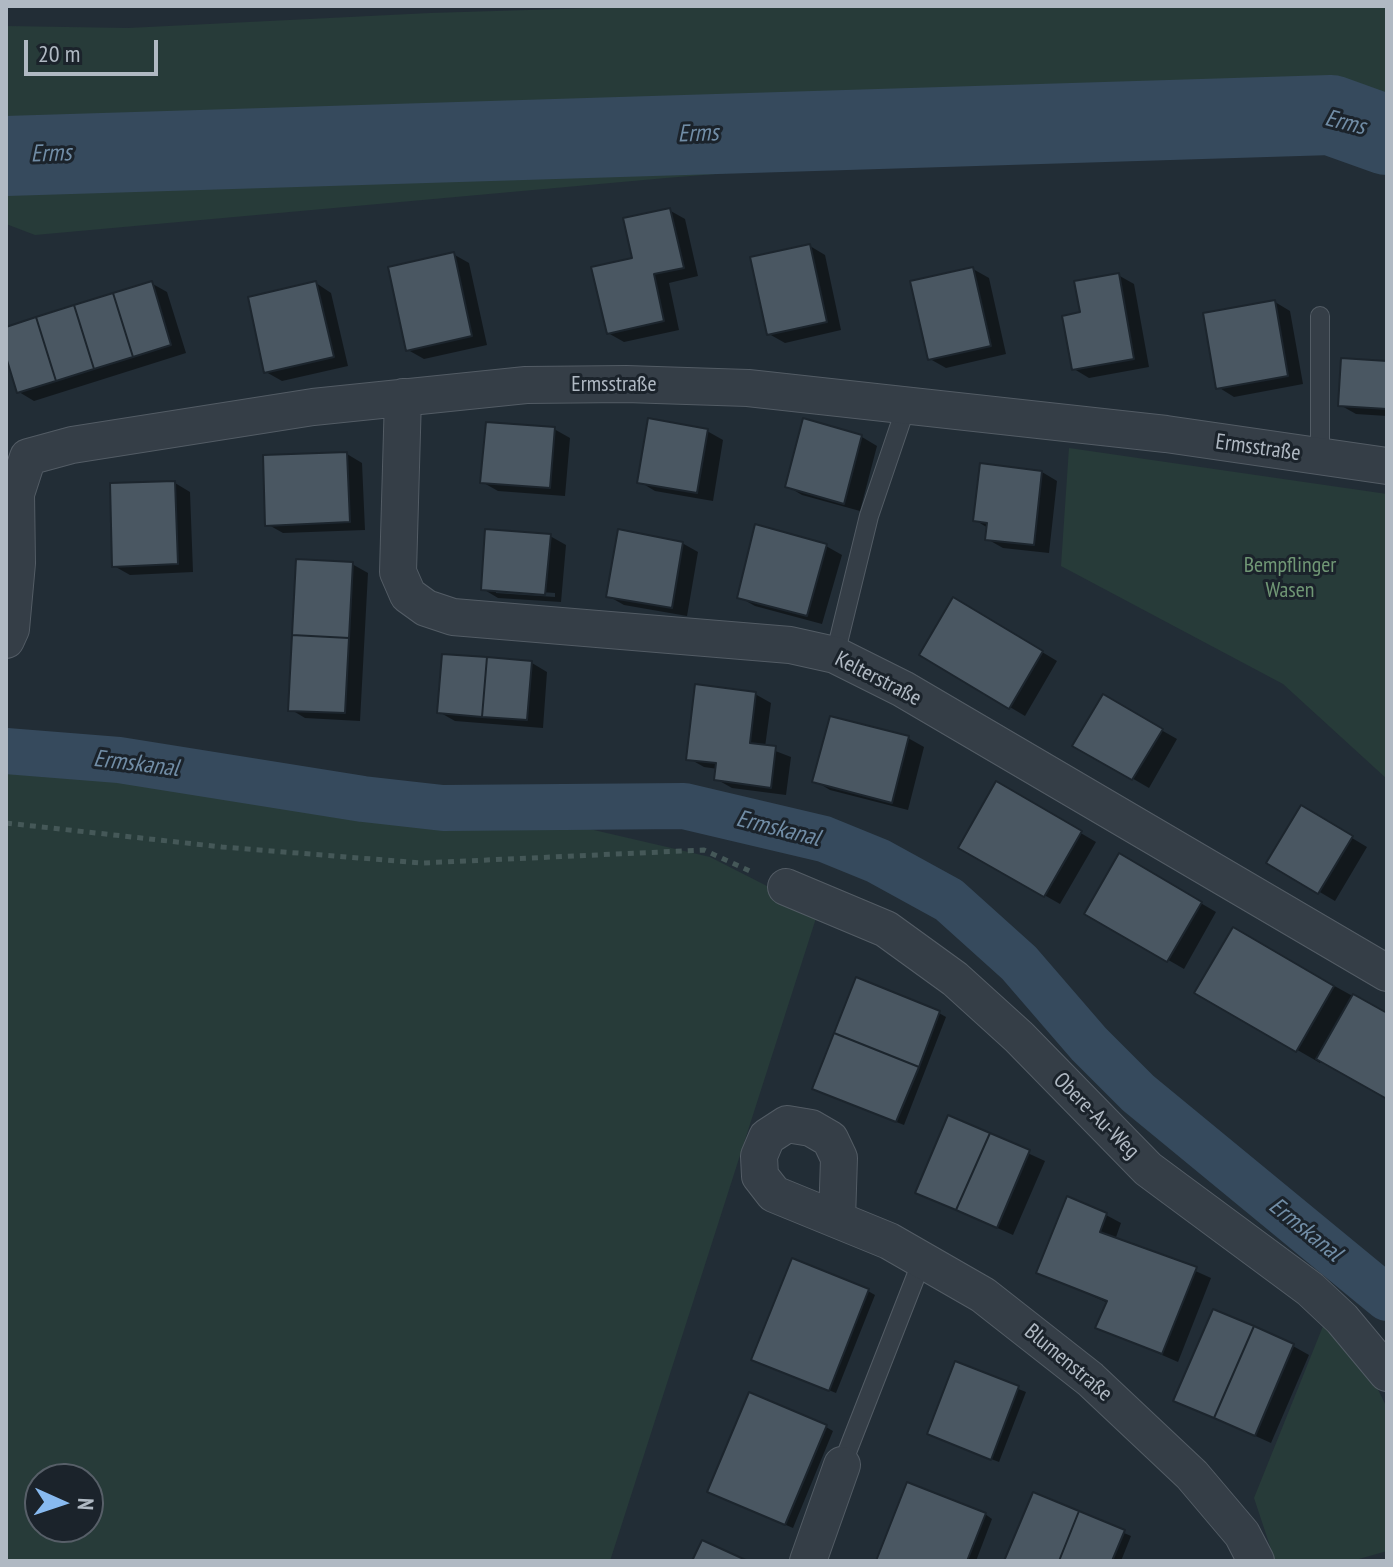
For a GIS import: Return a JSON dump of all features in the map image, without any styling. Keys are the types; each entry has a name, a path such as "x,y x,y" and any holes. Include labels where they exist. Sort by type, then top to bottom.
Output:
{"street":[{"name":"Ermsstraße","path":"6,640 11,629 17,563 16,494 28,457 100,441 403,397 526,385 748,388 1166,434 1387,466"},
{"name":"Kelterstraße","path":"403,397 398,572 408,595 426,608 453,617 790,645 835,655 893,683 1387,973"},
{"name":"Obere-Au-Weg","path":"786,887 886,929 955,979 1019,1037 1148,1169 1310,1289 1351,1329 1387,1373"},
{"name":"Blumenstraße","path":"837,1219 923,1258 983,1295 1020,1323 1149,1433 1223,1508 1256,1561"},
{"path":"808,1561 842,1465"}],"lane":[{"path":"1320,316 1320,457"},
{"path":"835,655 869,516 907,404"},
{"path":"842,1465 923,1258"}],"path":[{"path":"6,823 222,847 422,863 704,850 786,887"}],"green space":[{"path":"658,6 1387,6 1387,136 1352,123 666,178 35,235 6,224 6,26 128,28 430,13"},
{"name":"Bempflinger Wasen","path":"1069,448 1387,494 1387,779 1283,684 1061,566"},
{"path":"6,767 452,797 710,857 818,912 610,1561 6,1561"},
{"path":"1323,1326 1372,1377 1387,1408 1387,1551 1352,1561 1275,1561 1254,1498"}],"building":[{"path":"670,208 684,268 654,274 664,321 607,334 591,267 632,258 623,218"},
{"path":"810,244 827,322 767,335 750,257"},
{"path":"454,252 472,336 406,351 388,267"},
{"path":"973,267 991,346 928,360 910,281"},
{"path":"1119,273 1134,359 1072,370 1062,316 1080,312 1074,281"},
{"path":"152,281 171,345 133,357 113,293"},
{"path":"316,281 334,357 264,373 248,297"},
{"path":"113,293 133,357 94,369 74,305"},
{"path":"1275,300 1288,376 1216,389 1203,313"},
{"path":"74,305 94,369 56,381 36,317"},
{"path":"36,317 56,381 17,393 6,357 6,327"},
{"path":"1341,358 1387,361 1387,409 1338,406"},
{"path":"648,418 708,429 697,493 637,483"},
{"path":"803,418 862,435 844,504 785,487"},
{"path":"486,422 555,427 550,488 480,483"},
{"path":"347,452 350,522 265,526 263,455"},
{"path":"980,463 1042,471 1034,545 985,540 987,523 973,521"},
{"path":"175,481 178,564 112,567 110,483"},
{"path":"755,524 827,544 807,616 737,598"},
{"path":"485,529 551,534 545,595 481,590"},
{"path":"618,529 683,542 672,608 606,597"},
{"path":"296,559 353,562 349,638 292,635"},
{"path":"953,597 1043,651 1009,709 919,655"},
{"path":"292,635 349,638 345,713 288,711"},
{"path":"442,654 487,657 482,717 437,713"},
{"path":"487,657 532,661 527,720 482,717"},
{"path":"695,684 756,692 750,743 776,746 771,788 714,780 716,763 686,760"},
{"path":"1103,694 1163,729 1132,780 1072,746"},
{"path":"830,716 909,736 892,803 812,782"},
{"path":"996,781 1082,831 1044,897 958,848"},
{"path":"1301,805 1353,836 1318,894 1266,863"},
{"path":"1119,853 1202,902 1167,962 1084,914"},
{"path":"1233,927 1334,986 1296,1052 1194,993"},
{"path":"856,977 940,1011 919,1067 834,1033"},
{"path":"1353,994 1387,1013 1387,1099 1316,1059"},
{"path":"834,1033 919,1067 896,1122 812,1089"},
{"path":"948,1115 990,1133 956,1210 915,1193"},
{"path":"990,1133 1030,1150 997,1228 956,1210"},
{"path":"1067,1196 1107,1213 1100,1232 1197,1267 1162,1354 1095,1328 1107,1301 1036,1273"},
{"path":"792,1258 869,1289 829,1391 751,1360"},
{"path":"1213,1309 1254,1326 1214,1418 1173,1401"},
{"path":"1254,1326 1294,1344 1255,1436 1214,1418"},
{"path":"955,1361 1019,1386 991,1460 927,1434"},
{"path":"749,1392 827,1425 785,1525 707,1492"},
{"path":"907,1482 986,1513 967,1561 876,1561"},
{"path":"1033,1492 1079,1511 1059,1561 1004,1561"},
{"path":"1079,1511 1125,1530 1112,1561 1059,1561"},
{"path":"702,1540 748,1561 692,1561"}],"waterway":[{"name":"Erms","path":"6,156 1331,115 1387,135"},
{"name":"Ermskanal","path":"6,751 119,760 363,799 443,808 684,806 824,839 878,861 949,900 1019,963 1089,1044 1138,1093 1387,1298"}]}
